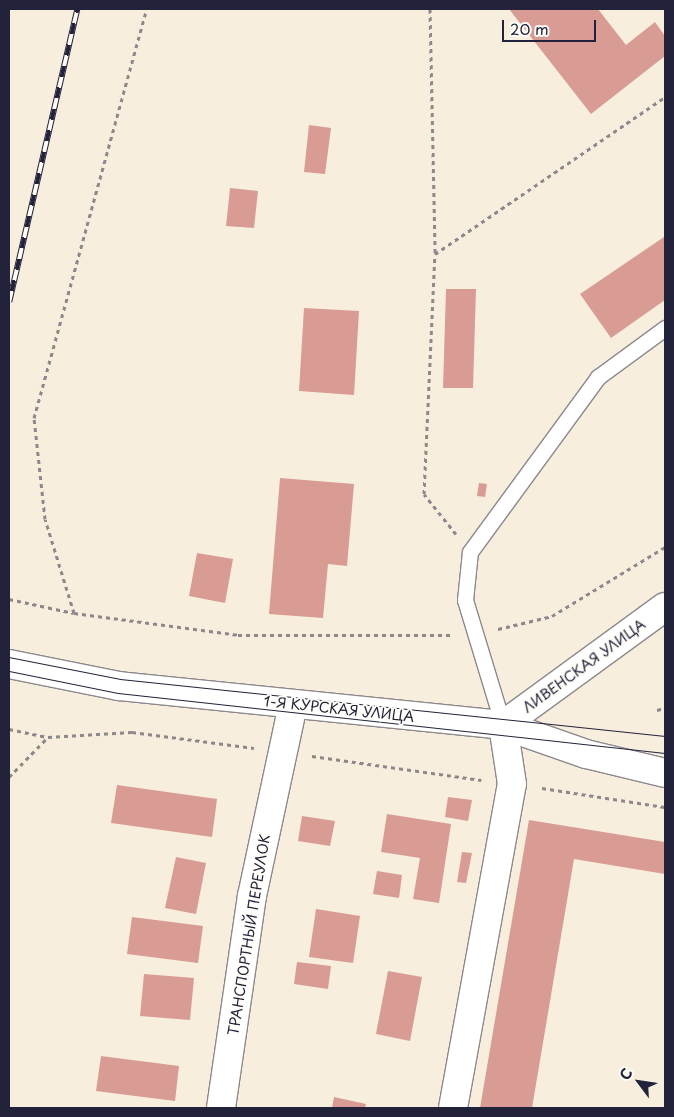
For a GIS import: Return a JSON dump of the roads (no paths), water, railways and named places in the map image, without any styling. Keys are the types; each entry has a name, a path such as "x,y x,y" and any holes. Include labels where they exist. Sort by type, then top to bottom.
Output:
{"street":[{"name":"ЛИВЕНСКАЯ УЛИЦА","path":"503,725 665,607"},
{"name":"1-Я КУРСКАЯ УЛИЦА","path":"9,664 61,675 293,704 503,725 659,769"},
{"name":"ТРАНСПОРТНЫЙ ПЕРЕУЛОК","path":"221,1108 252,896 293,704"},
{"path":"453,1108 512,784 503,725"}],"lane":[{"path":"503,725 465,600 470,552 598,377 665,328"}],"tram line":[{"path":"9,657 120,679 665,736"},
{"path":"9,671 118,693 665,753"}],"railway":[{"path":"9,302 77,9"}]}
